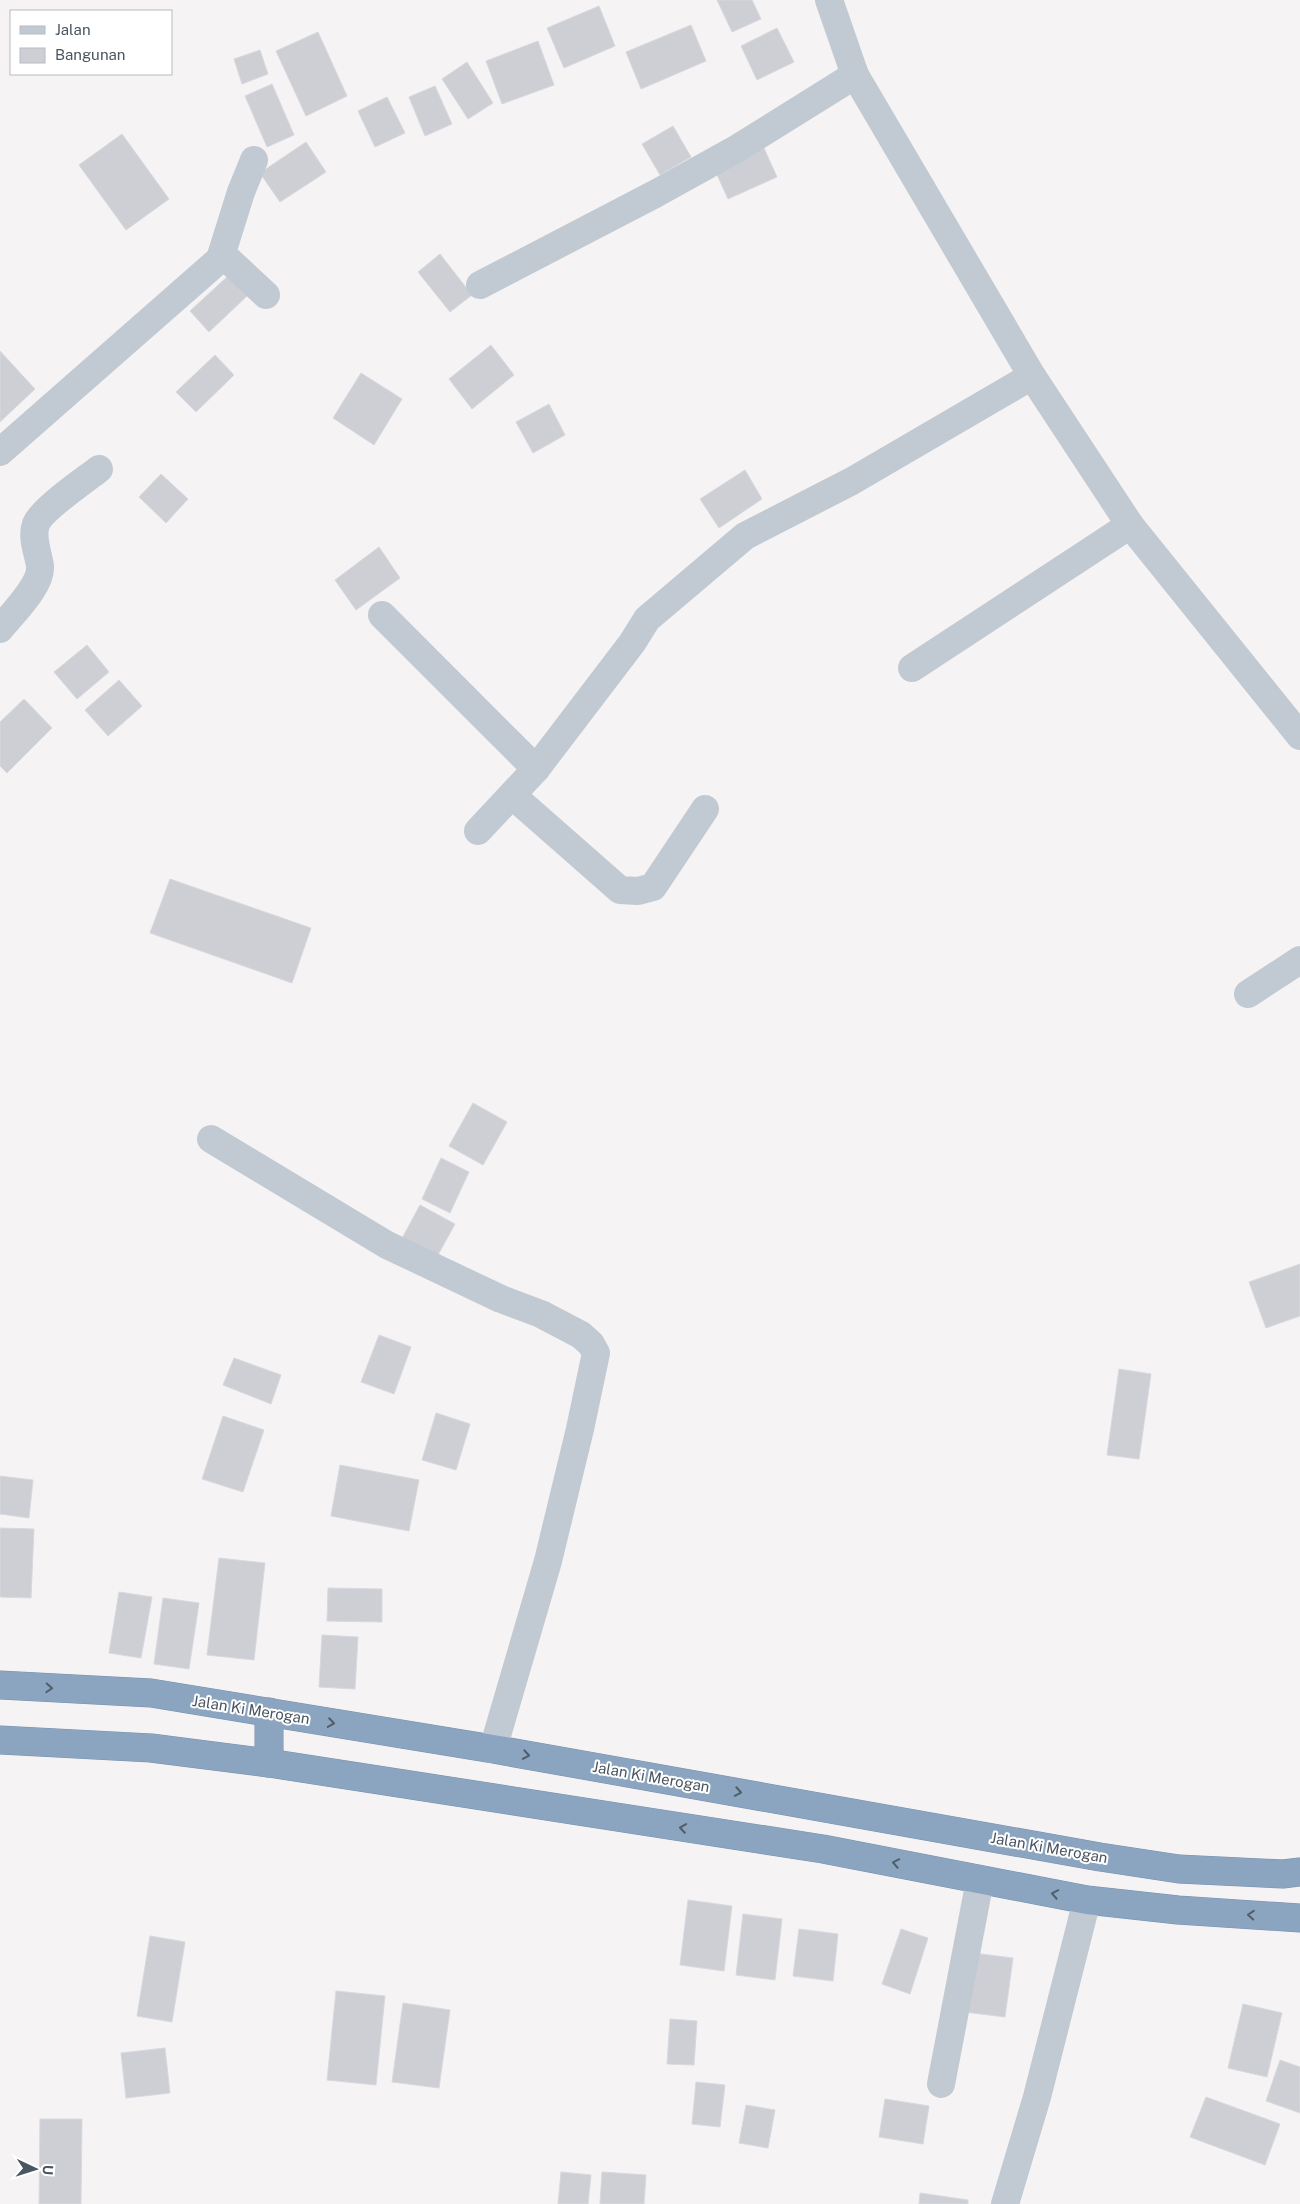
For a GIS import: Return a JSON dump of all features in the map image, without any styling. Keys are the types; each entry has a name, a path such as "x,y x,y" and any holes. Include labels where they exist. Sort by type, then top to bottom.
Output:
{"highway":[{"name":"Jalan Ki Merogan","path":"0,1685 151,1693 493,1749 1149,1865 1179,1869 1283,1874 1300,1872"},
{"path":"269,1712 269,1763"},
{"path":"0,1740 151,1748 269,1763 823,1849 1087,1900 1178,1910 1300,1918"}],"street":[{"path":"829,0 855,75 1032,376 1130,525 1300,736"},
{"path":"480,285 655,194 721,157 855,75"},
{"path":"0,452 220,260 241,192 254,160"},
{"path":"222,254 266,295"},
{"path":"478,831 536,769 632,643 647,619 745,536 852,481 1032,376"},
{"path":"0,629 34,588 40,568 35,540 36,524 50,508 99,469"},
{"path":"912,668 1130,525"},
{"path":"382,615 536,769"},
{"path":"512,796 620,890 638,892 654,887 705,809"},
{"path":"1248,994 1300,960"},
{"path":"211,1138 387,1245 581,1335 591,1344 596,1353 548,1561 493,1749"},
{"path":"941,2084 980,1880"},
{"path":"1005,2204 1037,2097 1087,1900"}],"building":[{"path":"717,0 752,0 761,19 732,32"},
{"path":"599,6 615,46 564,68 547,28"},
{"path":"691,25 706,61 641,89 626,52"},
{"path":"777,28 794,62 757,80 741,46"},
{"path":"318,32 347,96 306,116 276,51"},
{"path":"538,41 554,85 502,104 486,61"},
{"path":"260,50 268,74 242,84 234,59"},
{"path":"467,62 493,103 468,119 442,79"},
{"path":"272,84 294,135 267,147 245,96"},
{"path":"435,86 452,124 425,136 409,97"},
{"path":"387,97 405,133 375,147 358,111"},
{"path":"673,126 691,157 660,175 642,144"},
{"path":"122,134 169,199 126,230 79,165"},
{"path":"306,142 326,172 280,202 260,173"},
{"path":"763,146 777,177 728,199 714,168"},
{"path":"440,254 472,295 450,312 418,272"},
{"path":"228,276 247,296 209,332 190,311"},
{"path":"491,345 514,375 472,409 449,379"},
{"path":"0,351 35,389 0,422"},
{"path":"215,355 234,375 196,412 176,392"},
{"path":"361,373 402,399 374,445 333,418"},
{"path":"549,404 565,435 533,453 516,422"},
{"path":"745,470 762,499 719,528 700,499"},
{"path":"161,474 188,499 166,523 139,497"},
{"path":"379,547 400,578 356,610 335,580"},
{"path":"87,645 109,672 77,699 54,672"},
{"path":"119,680 142,706 108,736 85,710"},
{"path":"24,699 52,728 7,773 0,766 0,722"},
{"path":"170,879 311,928 292,983 150,933"},
{"path":"473,1103 507,1122 483,1165 449,1146"},
{"path":"441,1158 469,1172 450,1213 422,1199"},
{"path":"420,1205 455,1224 433,1264 399,1244"},
{"path":"1300,1264 1300,1316 1266,1328 1249,1282"},
{"path":"379,1335 411,1347 394,1394 361,1382"},
{"path":"234,1358 281,1375 271,1404 223,1385"},
{"path":"1119,1369 1151,1374 1139,1459 1107,1455"},
{"path":"436,1413 470,1424 456,1470 422,1460"},
{"path":"223,1416 264,1430 243,1492 202,1479"},
{"path":"340,1465 419,1480 409,1531 331,1516"},
{"path":"0,1476 33,1480 29,1518 0,1514"},
{"path":"0,1528 34,1529 31,1598 0,1597"},
{"path":"219,1558 265,1563 254,1660 207,1655"},
{"path":"328,1588 382,1589 382,1622 327,1621"},
{"path":"119,1592 152,1597 141,1658 109,1653"},
{"path":"163,1598 199,1603 189,1669 154,1664"},
{"path":"322,1635 358,1637 355,1689 319,1687"},
{"path":"688,1900 732,1906 724,1971 680,1965"},
{"path":"743,1914 782,1919 775,1980 736,1975"},
{"path":"799,1929 838,1934 833,1981 793,1976"},
{"path":"901,1929 928,1938 910,1994 882,1984"},
{"path":"150,1936 185,1942 172,2022 137,2016"},
{"path":"973,1953 1013,1958 1005,2017 965,2012"},
{"path":"336,1991 385,1996 376,2085 327,2080"},
{"path":"403,2003 450,2010 439,2088 392,2082"},
{"path":"1243,2004 1282,2013 1267,2077 1228,2068"},
{"path":"670,2019 697,2021 694,2065 667,2064"},
{"path":"165,2048 170,2093 126,2098 121,2053"},
{"path":"1280,2060 1300,2067 1300,2113 1266,2101"},
{"path":"696,2082 725,2085 720,2127 692,2124"},
{"path":"1206,2097 1280,2124 1265,2165 1190,2137"},
{"path":"885,2099 929,2106 923,2144 879,2137"},
{"path":"746,2105 775,2110 768,2148 739,2143"},
{"path":"40,2119 82,2119 81,2204 39,2204"},
{"path":"561,2172 591,2175 588,2204 558,2204"},
{"path":"602,2172 646,2175 644,2204 600,2204"},
{"path":"920,2193 968,2200 968,2204 919,2204"}]}
